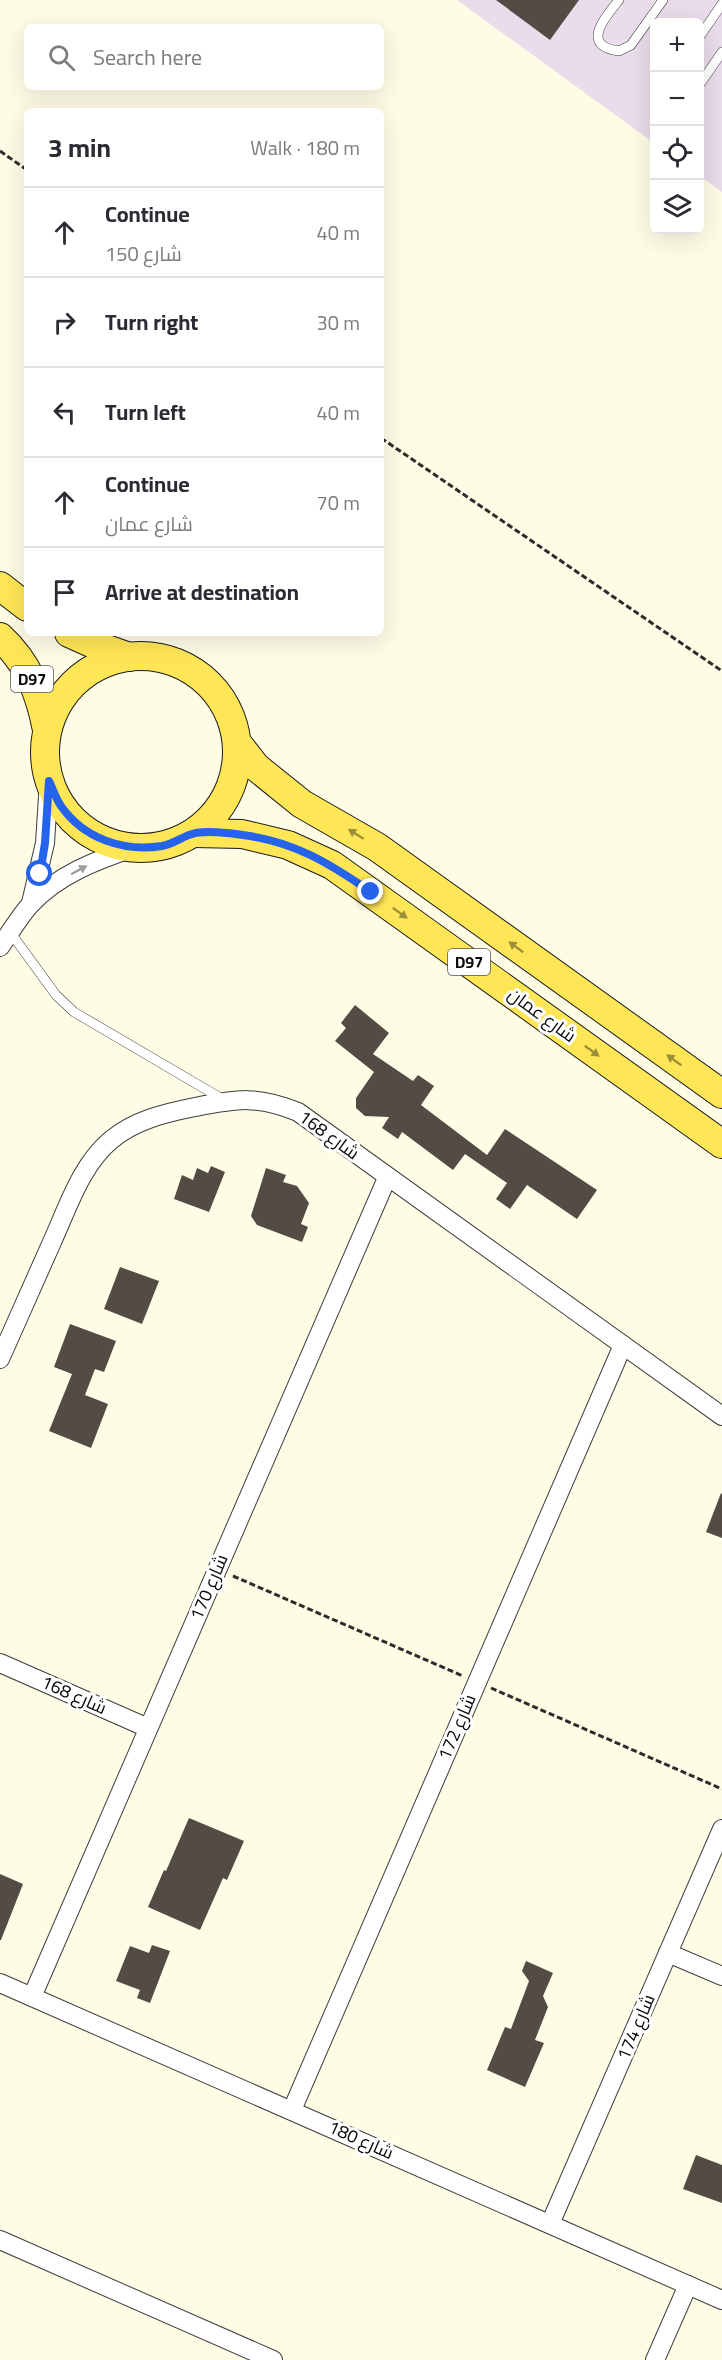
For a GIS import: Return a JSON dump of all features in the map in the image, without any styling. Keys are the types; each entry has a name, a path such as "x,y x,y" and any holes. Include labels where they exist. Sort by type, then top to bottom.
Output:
{"main road":[{"path":"0,586 24,605"},
{"path":"76,636 129,657"},
{"name":"D97","path":"0,637 12,648 29,673 41,700 47,730"},
{"path":"129,657 155,657 180,664 202,677 220,696 232,719 238,744 236,770 228,794 214,816 194,833 165,845 133,848 106,842 81,827 62,807 49,781 44,756 47,730 58,703 76,680 101,664 129,657"},
{"name":"D97","path":"238,744 256,766 286,792 377,847 722,1094"},
{"name":"شارع عمان","path":"194,833 242,834 288,845 332,865 722,1144"}],"street":[{"path":"31,903 45,843 49,781"},
{"path":"5,939 31,903 54,885 78,869 133,848"},
{"name":"شارع 168","path":"0,1359 74,1193 89,1164 111,1140 138,1122 169,1112 226,1101 251,1099 275,1102 298,1112 722,1416"},
{"name":"شارع 170","path":"32,1997 387,1178"},
{"name":"شارع 172","path":"292,2110 623,1345"},
{"name":"شارع 168","path":"0,1663 148,1728"},
{"name":"شارع 174","path":"550,2224 722,1830"},
{"path":"668,1953 722,1976"},
{"name":"شارع 180","path":"0,1983 722,2300"},
{"path":"0,2240 273,2360"},
{"path":"655,2360 688,2285"}],"lane":[{"path":"619,0 598,28 601,42 619,51 631,45 663,0"},
{"path":"704,29 722,4"},
{"path":"704,77 722,52"},
{"path":"5,939 74,1012 226,1101"}],"path":[{"path":"0,151 24,168"},
{"path":"384,440 722,671"}],"shaded area":[{"path":"457,0 722,0 722,192 704,179 704,18 650,18 650,140"}],"building":[{"path":"496,0 579,0 550,40"},
{"path":"355,1005 389,1033 373,1054 413,1081 418,1075 434,1086 421,1105 487,1155 505,1129 597,1190 577,1219 527,1185 510,1209 496,1199 507,1183 465,1154 453,1170 402,1132 398,1139 382,1128 389,1117 365,1116 356,1108 356,1098 374,1072 335,1041 346,1028 341,1023"},
{"path":"211,1166 225,1172 209,1212 174,1199 182,1175 193,1180 197,1168 208,1173"},
{"path":"266,1168 286,1175 283,1182 297,1186 309,1203 301,1224 308,1227 302,1242 257,1225 251,1216"},
{"path":"120,1267 159,1281 142,1324 104,1309"},
{"path":"70,1324 116,1341 104,1372 95,1369 85,1395 108,1404 91,1448 49,1431 72,1374 54,1367"},
{"path":"722,1494 722,1538 706,1532"},
{"path":"189,1818 244,1841 227,1880 223,1878 200,1930 148,1907"},
{"path":"0,1874 23,1884 1,1940 0,1940"},
{"path":"152,1945 170,1951 150,2003 137,1998 140,1990 116,1981 130,1946 149,1953"},
{"path":"526,1961 553,1973 543,1996 548,2007 535,2040 544,2043 525,2087 487,2070 505,2027 511,2029 529,1981 522,1971"},
{"path":"696,2155 722,2165 722,2203 683,2189"}],"route":[{"path":"40,874 45,843 49,781 62,807 81,827 106,842 133,848 165,845 194,833 242,834 288,845 332,865 371,892"}]}
